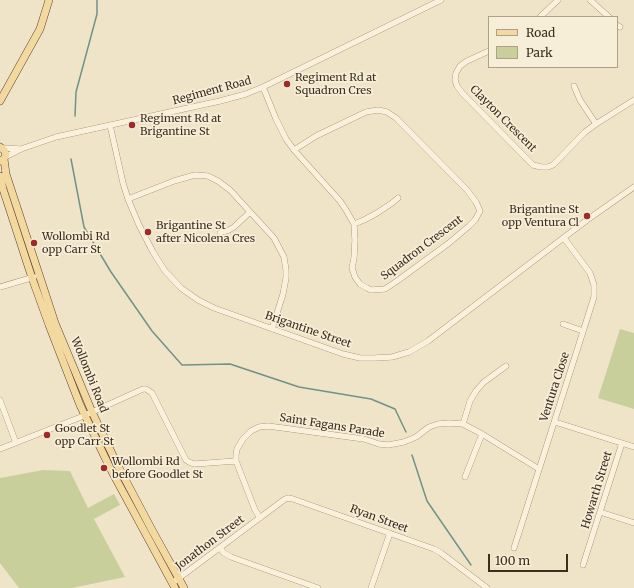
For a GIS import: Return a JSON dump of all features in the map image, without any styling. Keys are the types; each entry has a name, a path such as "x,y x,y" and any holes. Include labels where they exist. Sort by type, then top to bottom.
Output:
{"main road":[{"path":"0,101 40,29 49,0"},
{"name":"Wollombi Road","path":"1,147 5,152 3,159 6,174 39,275 88,413 184,588"},
{"name":"Wollombi Road","path":"0,176 32,278 49,325 88,413 110,468 173,586"}],"street":[{"name":"Regiment Road","path":"3,159 21,149 56,137 246,94 441,0"},
{"path":"541,16 558,0"},
{"path":"590,0 608,16"},
{"name":"Clayton Crescent","path":"488,51 467,61 460,66 456,73 455,80 457,86 463,94 533,165 540,167 548,167 553,165 581,136 596,124"},
{"path":"574,86 580,100 596,124 634,100"},
{"name":"Squadron Crescent","path":"263,87 286,139 294,150 340,201 354,224 355,240 352,268 355,277 360,284 371,290 385,289 449,243 475,220 480,211 476,202 467,190 396,118 387,112 378,110 366,112 316,136 301,144 294,150"},
{"name":"Brigantine Street","path":"110,125 123,183 139,225 165,271 181,288 198,300 214,308 343,354 360,358 392,357 409,352 428,341 634,187"},
{"name":"Regiment Road","path":"1,147 21,149"},
{"path":"128,199 174,181 195,175 208,176 230,190 274,238 284,257 286,278 283,294 272,329"},
{"path":"354,224 377,213 398,198"},
{"path":"220,233 234,227 250,212"},
{"name":"Ventura Close","path":"514,548 594,297 594,285 586,267 564,238"},
{"path":"0,287 39,275"},
{"path":"563,324 583,331"},
{"path":"463,424 470,401 476,391 484,382 506,366"},
{"path":"0,449 88,413 139,390 146,389 152,393 186,460 194,464 236,461 255,510 260,518"},
{"path":"0,400 16,443"},
{"path":"555,422 634,447"},
{"name":"Saint Fagans Parade","path":"236,461 238,449 243,439 250,431 259,427 268,426 364,439 379,444 388,445 404,442 416,437 429,427 449,423 463,424 539,469"},
{"path":"465,476 482,434"},
{"name":"Howarth Street","path":"583,565 622,443"},
{"name":"Ryan Street","path":"260,518 285,499 290,498 438,551 487,588"},
{"path":"600,512 634,523"},
{"name":"Jonathon Street","path":"173,586 179,578 260,518"},
{"path":"371,588 390,533"},
{"path":"220,548 224,553 231,557 318,588"}],"green space":[{"path":"620,329 634,333 634,409 598,398"},
{"path":"43,470 70,471 88,508 114,494 120,505 94,519 125,577 72,588 19,588 0,563 0,478"}],"waterway":[{"path":"75,116 76,92 97,14 97,0"},
{"path":"71,159 84,227 111,272 152,331 182,365 230,364 299,387 371,399 395,409 406,432"},
{"path":"412,455 427,501 471,565"}],"place":[{"name":"Regiment Rd at Squadron Cres","path":"287,84"},
{"name":"Regiment Rd at Brigantine St","path":"132,125"},
{"name":"Brigantine St opp Ventura Cl","path":"587,216"},
{"name":"Brigantine St after Nicolena Cres","path":"148,232"},
{"name":"Wollombi Rd opp Carr St","path":"34,243"},
{"name":"Goodlet St opp Carr St","path":"47,435"},
{"name":"Wollombi Rd before Goodlet St","path":"104,468"}]}
